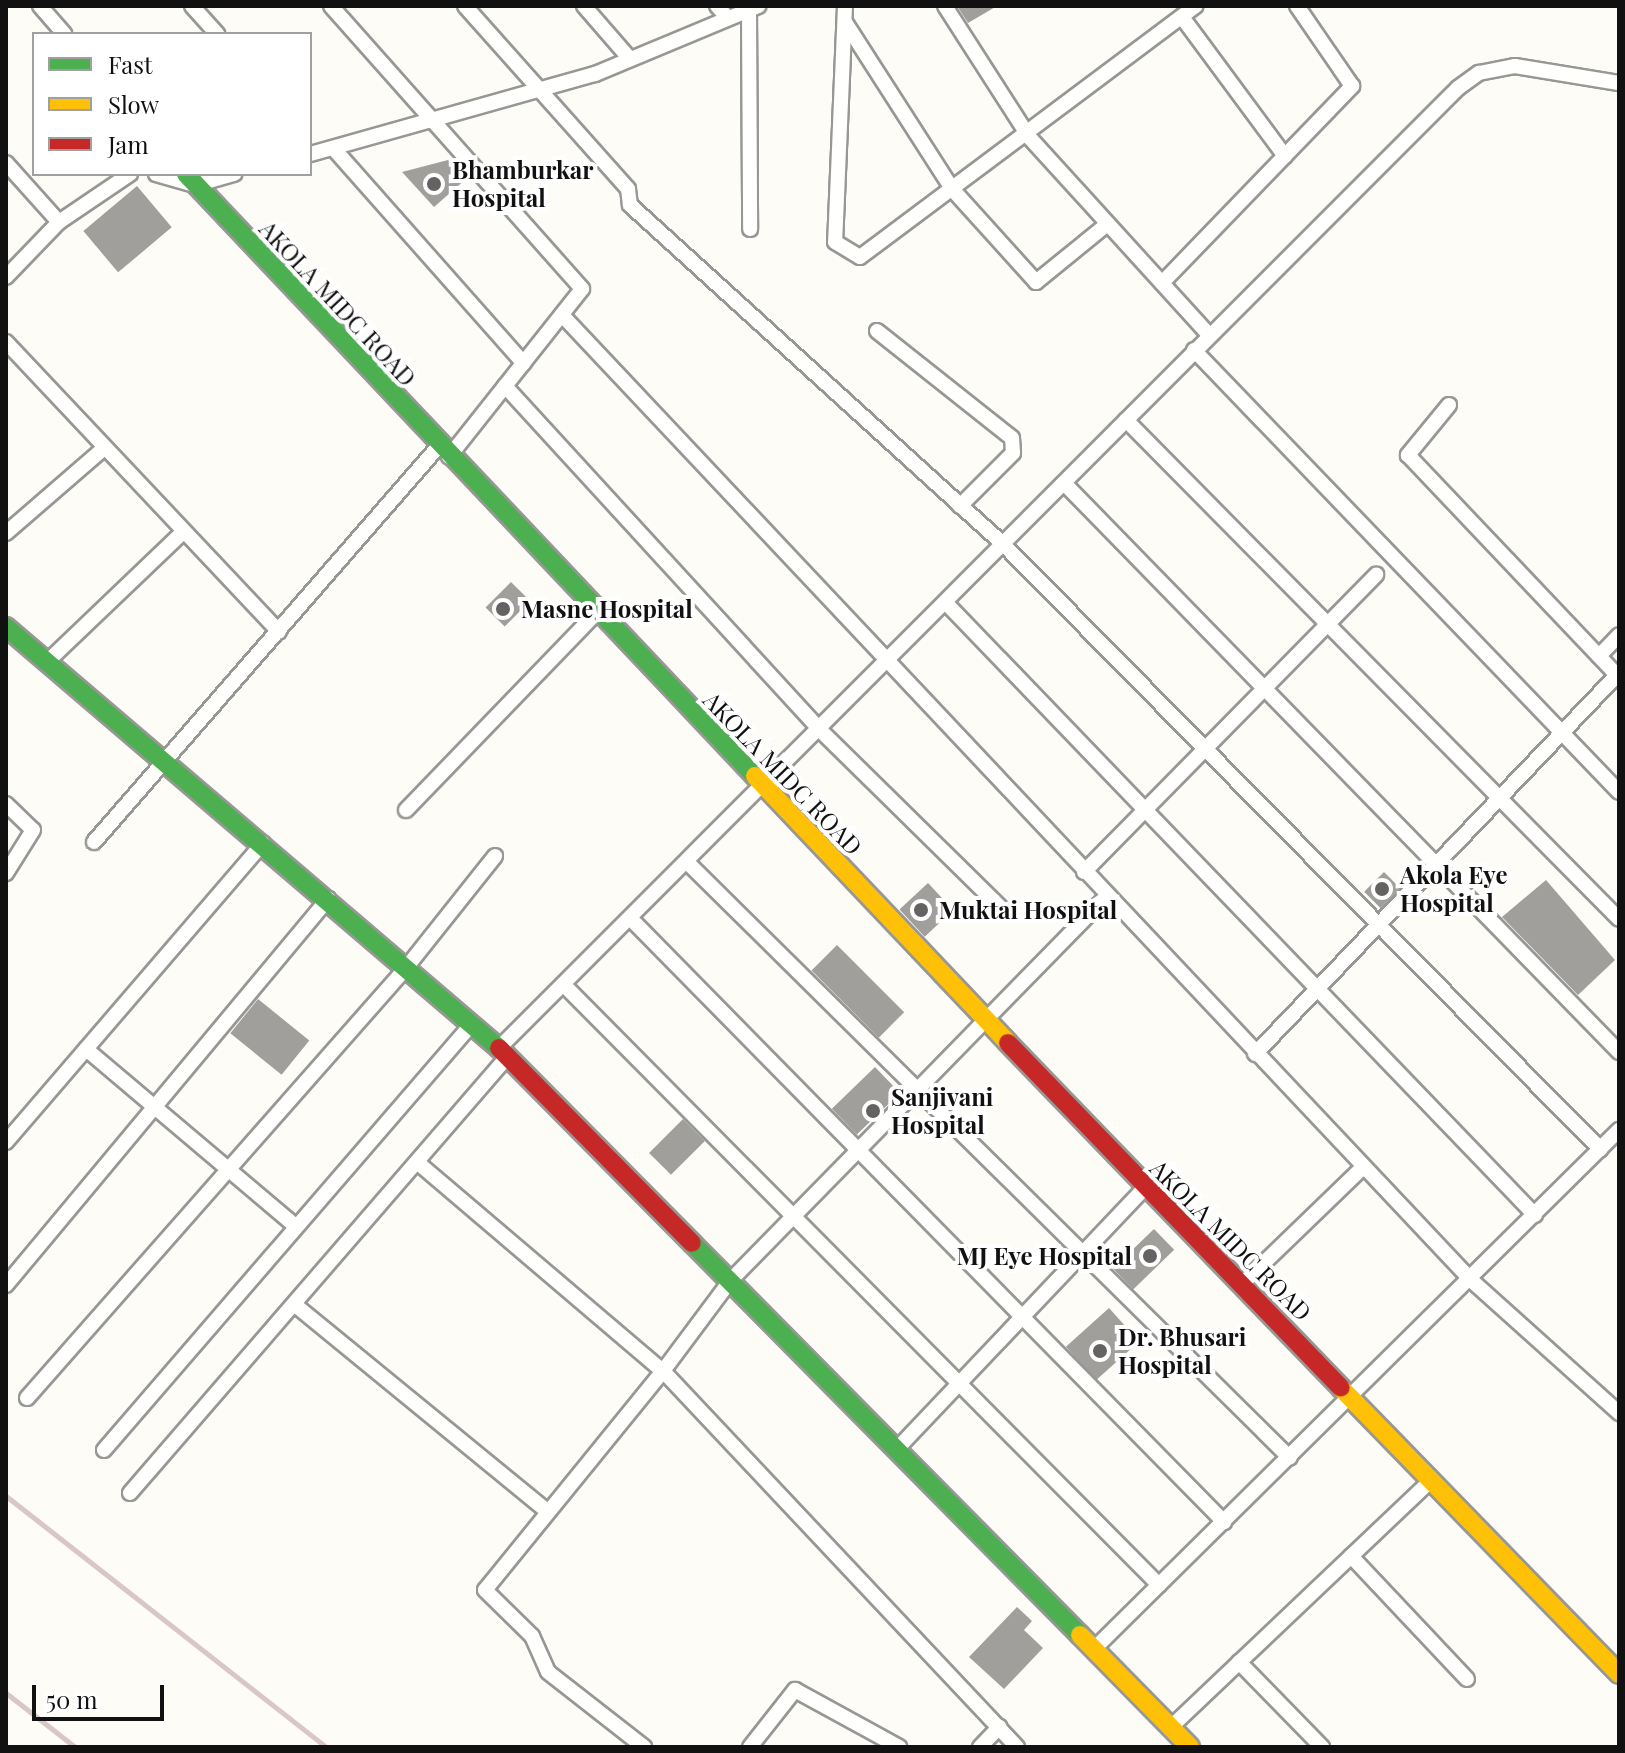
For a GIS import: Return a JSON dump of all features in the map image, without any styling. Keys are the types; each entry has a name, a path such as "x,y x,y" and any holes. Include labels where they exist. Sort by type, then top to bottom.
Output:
{"street":[{"path":"40,6 62,32"},
{"path":"192,6 215,32"},
{"path":"94,842 279,632 505,386 582,289 331,6"},
{"path":"465,6 628,189 630,205 1004,545 1600,1149"},
{"path":"584,6 630,59"},
{"path":"717,6 728,18"},
{"path":"845,6 835,242 860,257 1029,137 1195,6"},
{"path":"945,6 1029,137 1105,226 1209,335"},
{"path":"1162,283 1352,86 1297,6"},
{"path":"523,363 322,151 437,122 541,90 630,59 754,8 750,229"},
{"path":"1182,17 1285,156"},
{"path":"845,22 953,190 1036,282 1105,226"},
{"path":"130,1493 417,1162 504,1052 564,985 889,664 1209,335 1479,73 1515,66 1619,82"},
{"path":"6,163 59,222"},
{"path":"6,277 59,222 127,176"},
{"path":"170,176 190,179 216,176"},
{"name":"AKOLA MIDC ROAD","path":"190,179 444,452 1145,1188 1619,1674"},
{"path":"562,315 1472,1281 1619,1413"},
{"path":"877,331 1012,438 1013,453 960,506"},
{"path":"6,342 181,534 279,632"},
{"path":"1194,350 1619,792"},
{"path":"505,386 821,731 1004,911"},
{"path":"1255,1054 1618,674 1408,455 1449,405"},
{"path":"1126,420 1619,919"},
{"path":"6,533 103,449"},
{"path":"1064,483 1619,1052"},
{"path":"48,661 181,534"},
{"path":"1084,872 1376,575"},
{"path":"947,604 1535,1215"},
{"path":"406,810 597,612"},
{"path":"6,627 263,843 504,1052 1190,1747"},
{"path":"1599,656 1619,635"},
{"path":"6,804 33,830 6,873"},
{"path":"6,1142 263,843"},
{"path":"27,1398 406,968 495,856"},
{"path":"688,863 1080,1256 1290,1458"},
{"path":"644,1747 548,1672 532,1636 486,1597 488,1582 663,1371 730,1281 1107,896"},
{"path":"6,1285 328,899"},
{"path":"631,919 1224,1522"},
{"path":"564,985 962,1379 1159,1585"},
{"path":"104,1450 294,1225 471,1025"},
{"path":"86,1049 156,1105 294,1225"},
{"path":"1093,1650 1472,1281 1619,1130"},
{"path":"417,1162 663,1371 1017,1747"},
{"path":"1241,1285 1363,1167"},
{"path":"896,1450 1145,1188"},
{"path":"294,1304 546,1510"},
{"path":"1170,1728 1432,1479"},
{"path":"1351,1556 1467,1679"},
{"path":"1239,1662 1322,1747"},
{"path":"750,1747 795,1690 899,1747"},
{"path":"980,1747 999,1727"}],"building":[{"path":"957,6 997,6 968,23"},
{"path":"448,160 466,179 434,207 402,172"},
{"path":"137,186 172,227 118,272 83,231"},
{"path":"511,582 530,601 505,627 486,607"},
{"path":"1384,872 1400,888 1380,908 1364,892"},
{"path":"1546,880 1615,960 1578,995 1502,917"},
{"path":"928,883 953,910 925,937 899,910"},
{"path":"837,945 904,1012 879,1038 812,970"},
{"path":"258,999 309,1041 282,1075 230,1033"},
{"path":"875,1067 900,1093 857,1135 832,1109"},
{"path":"683,1119 705,1141 671,1175 649,1153"},
{"path":"1154,1229 1174,1250 1133,1289 1113,1269"},
{"path":"1109,1308 1139,1341 1096,1380 1066,1347"},
{"path":"1017,1607 1032,1621 1024,1630 1043,1648 1004,1689 969,1657"}],"railway":[{"path":"6,1496 326,1747"},
{"path":"6,1693 75,1747"}],"traffic: fast":[{"path":"188,176 755,776"},
{"path":"6,627 499,1048"},
{"path":"692,1243 1080,1635"}],"traffic: slow":[{"path":"755,776 1008,1043"},
{"path":"1341,1388 1619,1674"},
{"path":"1080,1635 1190,1747"}],"traffic: jam":[{"path":"1008,1043 1341,1388"},
{"path":"499,1048 692,1243"}],"place":[{"name":"Bhamburkar Hospital","path":"434,184"},
{"name":"Masne Hospital","path":"503,609"},
{"name":"Akola Eye Hospital","path":"1382,889"},
{"name":"Muktai Hospital","path":"921,910"},
{"name":"Sanjivani Hospital","path":"873,1111"},
{"name":"MJ Eye Hospital","path":"1150,1256"},
{"name":"Dr. Bhusari Hospital","path":"1100,1351"}]}
